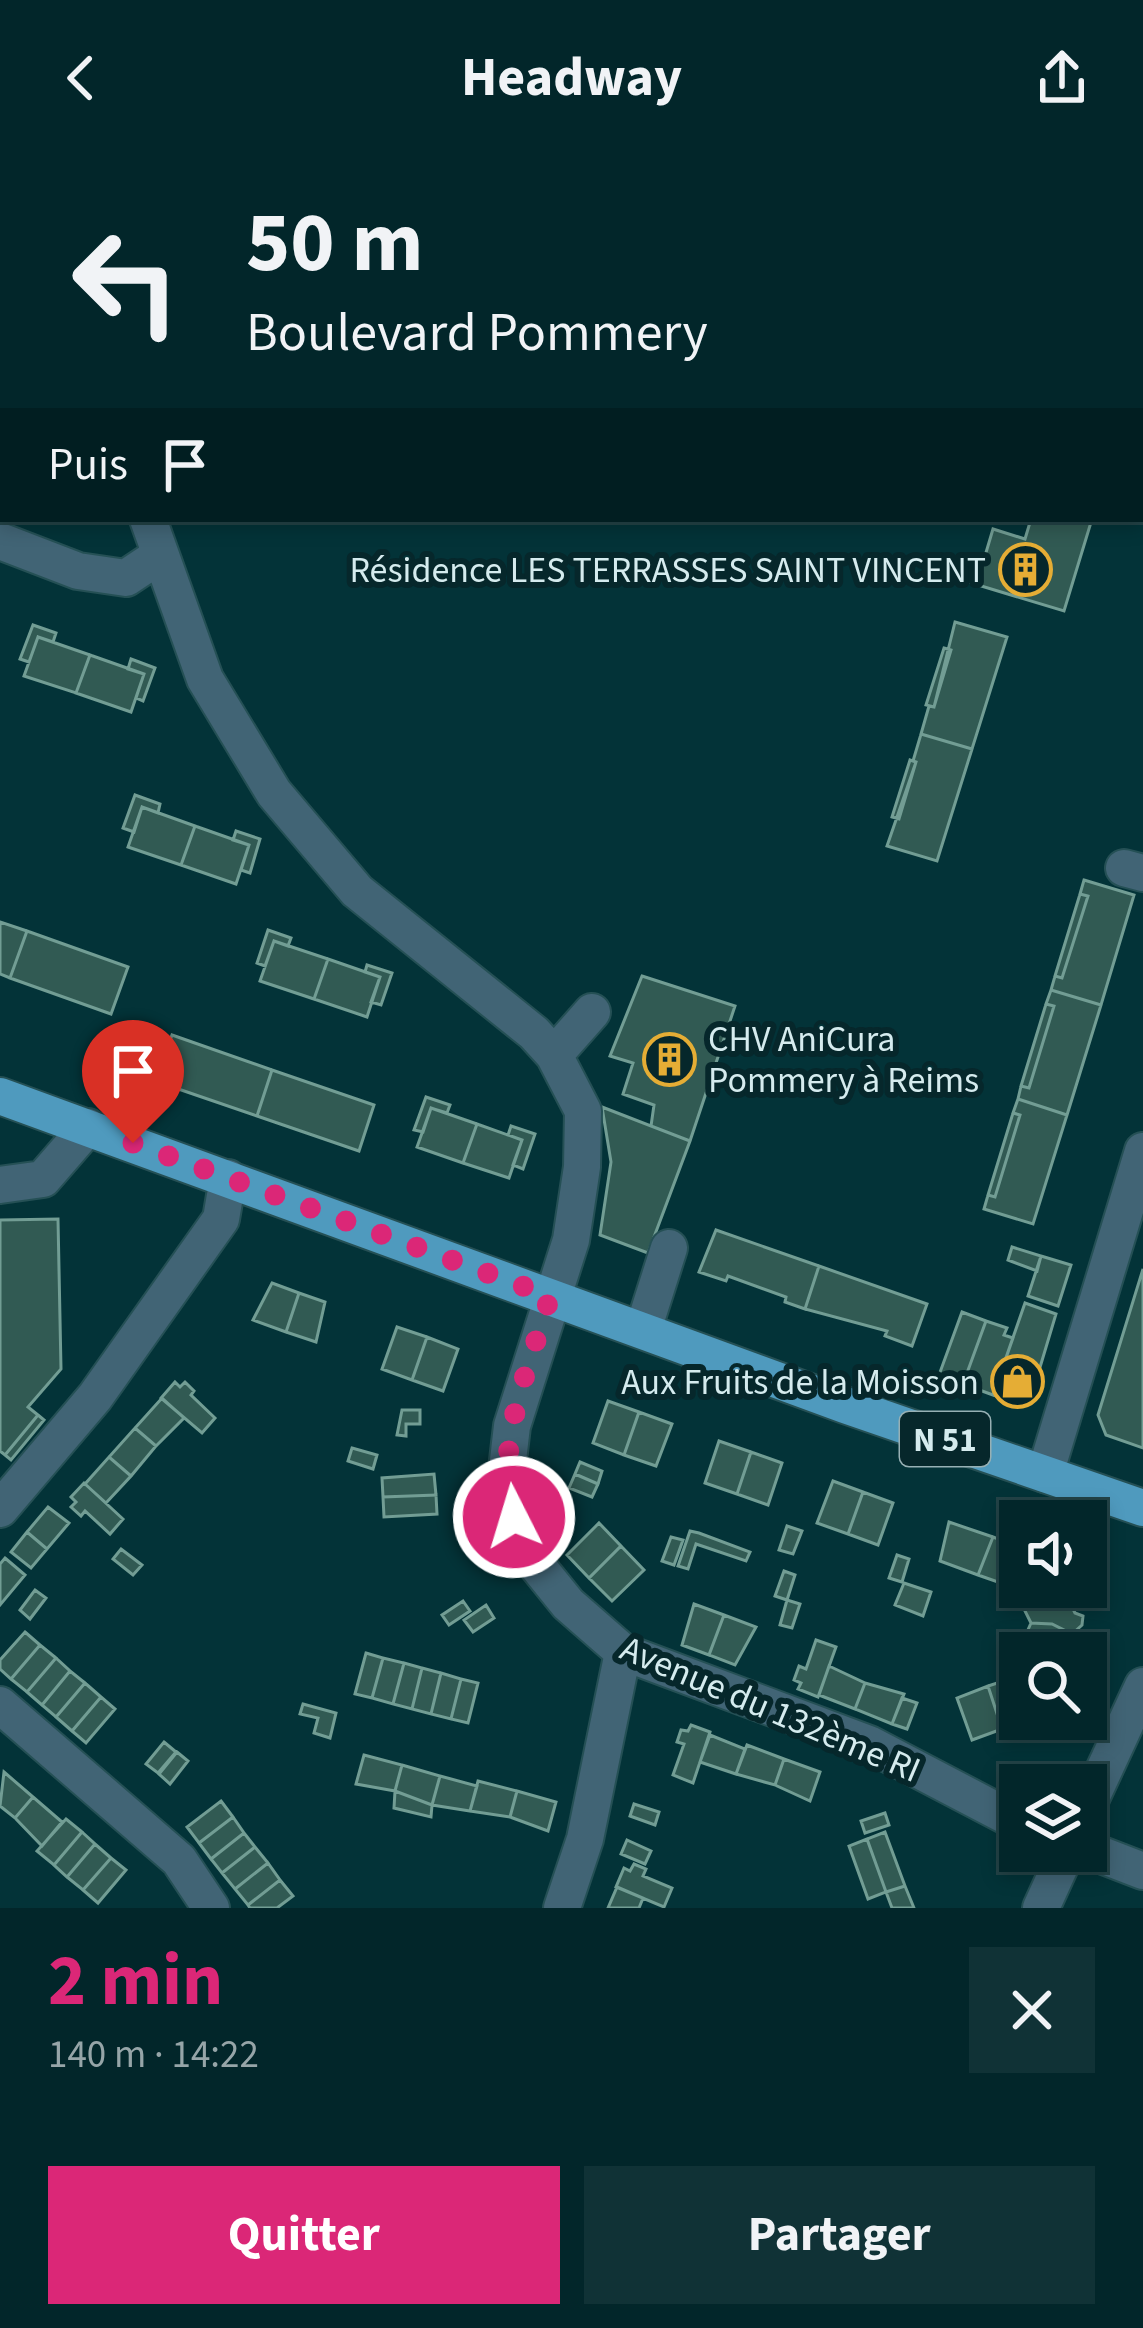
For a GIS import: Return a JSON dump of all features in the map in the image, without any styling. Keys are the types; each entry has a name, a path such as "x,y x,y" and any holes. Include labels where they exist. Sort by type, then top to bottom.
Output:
{"main road":[{"name":"N 51","path":"0,1096 1143,1508"}],"street":[{"name":"Avenue du 132ème RI","path":"149,522 205,679 274,793 357,891 534,1033 554,1055 583,1111 582,1167 571,1240 512,1426 505,1486 522,1547 568,1604 622,1652 869,1744 999,1812"},
{"path":"0,542 78,572 125,578 159,556"},
{"path":"554,1055 592,1012"},
{"path":"0,1185 43,1179 88,1127"},
{"path":"1045,1474 1139,1175"},
{"path":"0,1509 95,1397 221,1219 228,1178"},
{"path":"644,1330 669,1248"},
{"path":"562,1908 585,1839 622,1652"},
{"path":"1107,1764 1143,1686"},
{"path":"0,1705 179,1860 211,1908"},
{"path":"1107,1859 1143,1871"},
{"path":"1041,1908 1067,1872"}],"building":[{"name":"Résidence LES TERRASSES SAINT VINCENT","path":"1030,522 1091,522 1064,611 968,582 977,554 985,556 993,529 1025,539"},
{"path":"955,622 1007,637 972,749 921,734 929,706 934,707"},
{"path":"33,625 56,633 53,642 38,637 29,662 20,659"},
{"path":"38,637 90,655 76,693 24,676"},
{"path":"944,648 951,650 934,707 926,705"},
{"path":"90,655 144,674 131,712 76,693"},
{"path":"131,659 155,668 143,701 136,698 144,674 128,669"},
{"path":"921,734 972,749 937,861 887,846"},
{"path":"910,760 916,762 899,819 892,817"},
{"path":"135,795 160,804 158,813 142,807 134,832 123,828"},
{"path":"142,807 195,826 181,865 128,847"},
{"path":"195,826 249,845 236,884 181,865"},
{"path":"236,831 260,839 250,873 241,870 249,845 233,840"},
{"path":"1084,880 1134,895 1101,1005 1051,990 1055,976 1062,978 1088,896 1080,894"},
{"path":"1080,894 1088,896 1062,978 1055,976"},
{"path":"0,922 27,931 10,978 0,974"},
{"path":"268,930 291,938 288,946 274,941 265,966 257,963"},
{"path":"27,931 128,967 111,1014 10,978"},
{"path":"274,941 328,959 314,999 260,981"},
{"path":"328,959 380,977 367,1017 314,999"},
{"path":"367,965 392,973 381,1005 371,1002 380,977 365,972"},
{"name":"CHV AniCura Pommery à Reims","path":"642,976 735,1006 690,1141 651,1126 654,1105 623,1094 633,1063 610,1056"},
{"path":"1051,990 1101,1005 1067,1115 1018,1099 1021,1086 1029,1088 1054,1006 1046,1004"},
{"path":"1046,1004 1054,1006 1029,1088 1021,1086"},
{"path":"172,1035 272,1070 257,1116 155,1081"},
{"path":"272,1070 374,1105 359,1151 257,1116"},
{"path":"426,1097 450,1105 447,1113 431,1108 423,1132 414,1130"},
{"path":"1018,1099 1067,1115 1033,1224 984,1209 988,1195 995,1197 1020,1115 1013,1113"},
{"path":"602,1107 690,1141 648,1253 600,1235 611,1162"},
{"path":"431,1108 477,1124 463,1163 417,1147"},
{"path":"1013,1113 1020,1115 995,1197 988,1195"},
{"path":"477,1124 522,1140 509,1178 463,1163"},
{"path":"511,1126 535,1134 523,1169 513,1165 522,1140 508,1135"},
{"path":"58,1219 61,1369 28,1407 38,1415 5,1455 0,1451 0,1220"},
{"path":"716,1230 819,1266 805,1309 728,1276 726,1281 699,1272"},
{"path":"1012,1247 1041,1256 1037,1271 1008,1260"},
{"path":"1041,1256 1071,1265 1058,1306 1028,1296"},
{"path":"819,1266 927,1304 912,1346 885,1336 887,1331 805,1309"},
{"path":"1143,1269 1143,1448 1106,1435 1098,1415"},
{"path":"272,1283 299,1293 286,1332 253,1320"},
{"path":"299,1293 325,1302 316,1342 286,1332"},
{"path":"1025,1303 1056,1314 1032,1394 1012,1401 993,1395"},
{"path":"962,1312 986,1321 963,1384 939,1375"},
{"path":"986,1321 1007,1328 1004,1335 1013,1338 993,1395 963,1384"},
{"path":"397,1327 427,1337 412,1380 382,1369"},
{"path":"427,1337 458,1349 443,1391 412,1380"},
{"path":"175,1382 180,1387 185,1382 194,1391 191,1395 215,1418 202,1433 161,1398"},
{"path":"162,1398 184,1418 156,1446 135,1428"},
{"path":"608,1401 639,1412 624,1455 593,1443"},
{"path":"402,1410 420,1410 420,1424 406,1424 406,1436 397,1435"},
{"path":"639,1412 672,1424 656,1466 624,1455"},
{"path":"38,1415 44,1420 11,1460 5,1455"},
{"path":"135,1428 156,1446 131,1476 109,1457"},
{"path":"719,1441 751,1452 737,1494 705,1483"},
{"path":"352,1448 377,1455 373,1469 348,1461"},
{"path":"751,1452 782,1463 768,1505 737,1494"},
{"path":"109,1457 131,1476 106,1503 85,1484"},
{"path":"580,1462 602,1471 598,1484 575,1474"},
{"path":"434,1474 436,1495 383,1497 382,1478"},
{"path":"575,1474 598,1484 592,1497 569,1488"},
{"path":"833,1481 863,1492 848,1534 817,1523"},
{"path":"84,1483 123,1519 110,1534 85,1511 81,1516 71,1507 76,1502 71,1497"},
{"path":"863,1492 893,1503 878,1545 848,1534"},
{"path":"436,1495 437,1514 384,1517 383,1497"},
{"path":"48,1507 69,1523 47,1549 27,1532"},
{"path":"949,1522 993,1537 978,1575 940,1561"},
{"path":"599,1523 621,1546 589,1578 567,1555"},
{"path":"787,1526 802,1531 793,1554 779,1550"},
{"path":"690,1531 750,1552 746,1561 696,1544 688,1569 678,1566"},
{"path":"27,1532 47,1549 31,1568 11,1552"},
{"path":"671,1537 683,1540 674,1565 662,1561"},
{"path":"993,1537 999,1539 999,1582 978,1575"},
{"path":"621,1546 644,1570 612,1601 589,1578"},
{"path":"121,1549 142,1565 133,1575 113,1559"},
{"path":"897,1555 909,1559 902,1582 889,1578"},
{"path":"5,1558 25,1575 0,1605 0,1564"},
{"path":"784,1571 795,1575 787,1600 775,1596"},
{"path":"904,1583 931,1592 923,1616 895,1605"},
{"path":"35,1590 46,1598 30,1619 20,1610"},
{"path":"787,1600 800,1604 792,1628 780,1625"},
{"path":"463,1601 470,1611 449,1625 442,1615"},
{"path":"694,1604 724,1615 709,1655 682,1645"},
{"path":"486,1605 494,1618 473,1632 464,1620"},
{"path":"1024,1608 1072,1608 1083,1616 1074,1632 1031,1623"},
{"path":"724,1615 756,1627 735,1665 709,1655"},
{"path":"1031,1623 1052,1624 1068,1632 1027,1632"},
{"path":"25,1632 40,1645 11,1679 0,1669 0,1660"},
{"path":"816,1640 836,1647 818,1697 798,1689 801,1683 794,1680 799,1666 806,1669"},
{"path":"40,1645 56,1658 27,1692 11,1679"},
{"path":"366,1653 383,1658 372,1698 355,1694"},
{"path":"56,1658 70,1671 42,1705 27,1692"},
{"path":"383,1658 404,1663 393,1704 372,1698"},
{"path":"404,1663 422,1668 412,1709 393,1704"},
{"path":"829,1666 865,1683 855,1709 819,1695"},
{"path":"422,1668 441,1673 431,1714 412,1709"},
{"path":"70,1671 85,1683 56,1717 42,1705"},
{"path":"441,1673 461,1679 451,1719 431,1714"},
{"path":"461,1679 478,1683 468,1723 451,1719"},
{"path":"999,1682 999,1720 988,1686"},
{"path":"85,1683 101,1697 72,1731 56,1717"},
{"path":"865,1683 904,1694 892,1724 855,1709"},
{"path":"988,1686 999,1730 972,1740 957,1698"},
{"path":"101,1697 115,1709 86,1743 72,1731"},
{"path":"902,1698 917,1703 907,1729 892,1724"},
{"path":"303,1704 336,1713 330,1738 314,1733 318,1718 300,1714"},
{"path":"691,1725 710,1732 693,1783 673,1775 684,1744 677,1742 681,1730 688,1731"},
{"path":"710,1735 745,1749 736,1774 700,1762"},
{"path":"164,1742 176,1752 158,1773 146,1764"},
{"path":"747,1745 784,1759 775,1785 736,1774"},
{"path":"177,1752 188,1761 170,1784 159,1774"},
{"path":"364,1755 402,1765 395,1791 356,1784"},
{"path":"784,1759 820,1772 810,1801 775,1785"},
{"path":"402,1765 440,1776 432,1805 395,1791"},
{"path":"4,1772 33,1797 15,1818 0,1806"},
{"path":"440,1776 477,1786 470,1811 432,1805"},
{"path":"478,1781 517,1791 510,1817 470,1811"},
{"path":"395,1791 432,1805 431,1817 394,1808"},
{"path":"517,1791 556,1802 548,1831 510,1817"},
{"path":"33,1797 62,1822 42,1846 15,1818"},
{"path":"221,1801 233,1817 199,1843 187,1827"},
{"path":"634,1804 659,1812 655,1825 630,1816"},
{"path":"885,1813 889,1825 865,1833 861,1821"},
{"path":"233,1817 244,1833 211,1859 199,1843"},
{"path":"66,1819 82,1832 54,1865 37,1851"},
{"path":"82,1832 95,1844 67,1877 54,1865"},
{"path":"885,1832 905,1886 886,1892 867,1839"},
{"path":"244,1833 255,1847 222,1873 211,1859"},
{"path":"867,1839 886,1892 868,1899 849,1846"},
{"path":"627,1840 651,1851 645,1864 621,1854"},
{"path":"95,1844 111,1858 83,1890 67,1877"},
{"path":"255,1847 268,1863 235,1889 222,1873"},
{"path":"111,1858 126,1870 98,1903 83,1890"},
{"path":"268,1863 280,1880 248,1905 235,1889"},
{"path":"634,1864 646,1869 643,1876 672,1888 664,1907 616,1887 624,1868 630,1871"},
{"path":"280,1880 293,1896 277,1908 250,1908 248,1905"},
{"path":"905,1886 914,1908 892,1908 886,1892"},
{"path":"617,1887 643,1898 639,1908 608,1908"}],"place":[{"name":"Résidence LES TERRASSES SAINT VINCENT","path":"1025,569"},
{"name":"CHV AniCura Pommery à Reims","path":"669,1059"},
{"name":"Aux Fruits de la Moisson","path":"1018,1381"}],"route":[{"path":"133,1143 550,1296 512,1426 505,1486 514,1517"}]}
